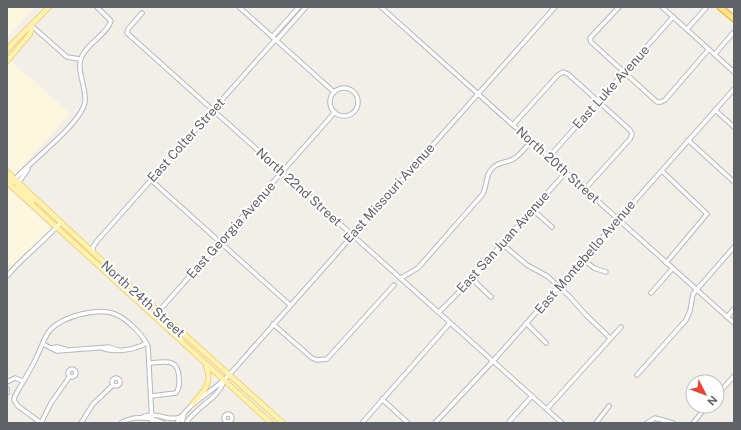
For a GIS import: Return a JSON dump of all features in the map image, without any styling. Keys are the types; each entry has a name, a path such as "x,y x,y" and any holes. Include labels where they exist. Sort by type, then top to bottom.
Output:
{"highway":[{"path":"720,7 732,17 734,22"}],"main road":[{"path":"7,50 49,7"},
{"path":"7,61 30,34 32,26"},
{"name":"North 24th Street","path":"7,172 93,253 283,423"},
{"path":"7,178 17,181 57,227"},
{"name":"North 24th Street","path":"7,182 271,423"},
{"path":"193,403 203,393 207,384 208,373 204,362"}],"street":[{"path":"17,181 74,120 82,108 85,101 80,60 84,53 111,21 98,7"},
{"path":"239,7 334,92"},
{"name":"East Colter Street","path":"93,253 92,249 97,241 213,110 274,39 299,7"},
{"name":"East Colter Street","path":"274,39 306,7"},
{"name":"North 20th Street","path":"381,7 734,323"},
{"name":"East Missouri Avenue","path":"224,381 555,7"},
{"path":"619,7 590,38 591,42 657,102 661,102 709,50"},
{"path":"662,7 734,72"},
{"path":"687,29 706,8"},
{"name":"North 22nd Street","path":"142,13 126,32 562,423"},
{"name":"East Luke Avenue","path":"549,157 673,17"},
{"path":"32,26 67,57 80,60"},
{"path":"715,54 733,33"},
{"path":"513,125 558,75 563,72 568,74 630,130 632,134 630,139 585,189"},
{"path":"342,88 347,88 355,92 358,106 353,113 344,116 335,112 330,100 334,92 342,88"},
{"name":"East Montebello Avenue","path":"435,423 493,361 734,89"},
{"path":"715,110 734,127"},
{"name":"East Georgia Avenue","path":"158,312 335,112"},
{"path":"688,140 734,182"},
{"path":"401,278 418,268 482,196 485,190 487,178 494,168 502,162 515,158 531,141"},
{"path":"662,170 707,214 666,263"},
{"name":"East San Juan Avenue","path":"439,312 566,172"},
{"path":"151,180 290,305"},
{"path":"532,209 552,227"},
{"path":"7,276 24,256 61,222"},
{"path":"85,245 97,241"},
{"path":"501,243 526,265 547,276 559,286 586,316 610,338"},
{"path":"637,375 686,320 690,311 693,294 734,247"},
{"path":"583,259 594,268 606,272"},
{"path":"651,293 673,268"},
{"path":"471,278 491,297"},
{"path":"273,324 310,357 317,360 327,359 394,285"},
{"path":"727,317 734,309"},
{"path":"70,376 51,403 41,423 18,406 14,400 52,328 75,316 94,313 114,314 142,336 146,343 149,363 152,421"},
{"path":"362,422 450,323"},
{"path":"526,323 546,343"},
{"path":"547,409 621,327"},
{"path":"43,344 57,351 65,349 109,347 118,350 137,349 146,343"},
{"path":"149,363 171,362 177,366 179,373 179,388 176,393 151,396"},
{"path":"725,386 734,376"},
{"path":"7,382 15,378 23,381"},
{"path":"178,423 193,403 224,381"},
{"path":"186,423 191,414 209,400 224,381"},
{"path":"81,423 97,400 113,385"},
{"path":"508,423 532,396"},
{"path":"382,399 408,423"},
{"path":"596,423 609,406"},
{"path":"121,423 133,418 141,418 152,415 172,420 184,413 191,414"},
{"path":"182,423 184,413"},
{"path":"693,423 700,414"},
{"path":"141,418 164,423"},
{"path":"647,423 655,418 673,423"},
{"path":"169,419 172,423"}],"shaded area":[{"path":"7,7 35,7 7,38"},
{"path":"11,61 70,113 16,174 7,166 7,65"},
{"path":"7,187 50,228 7,272"}]}
